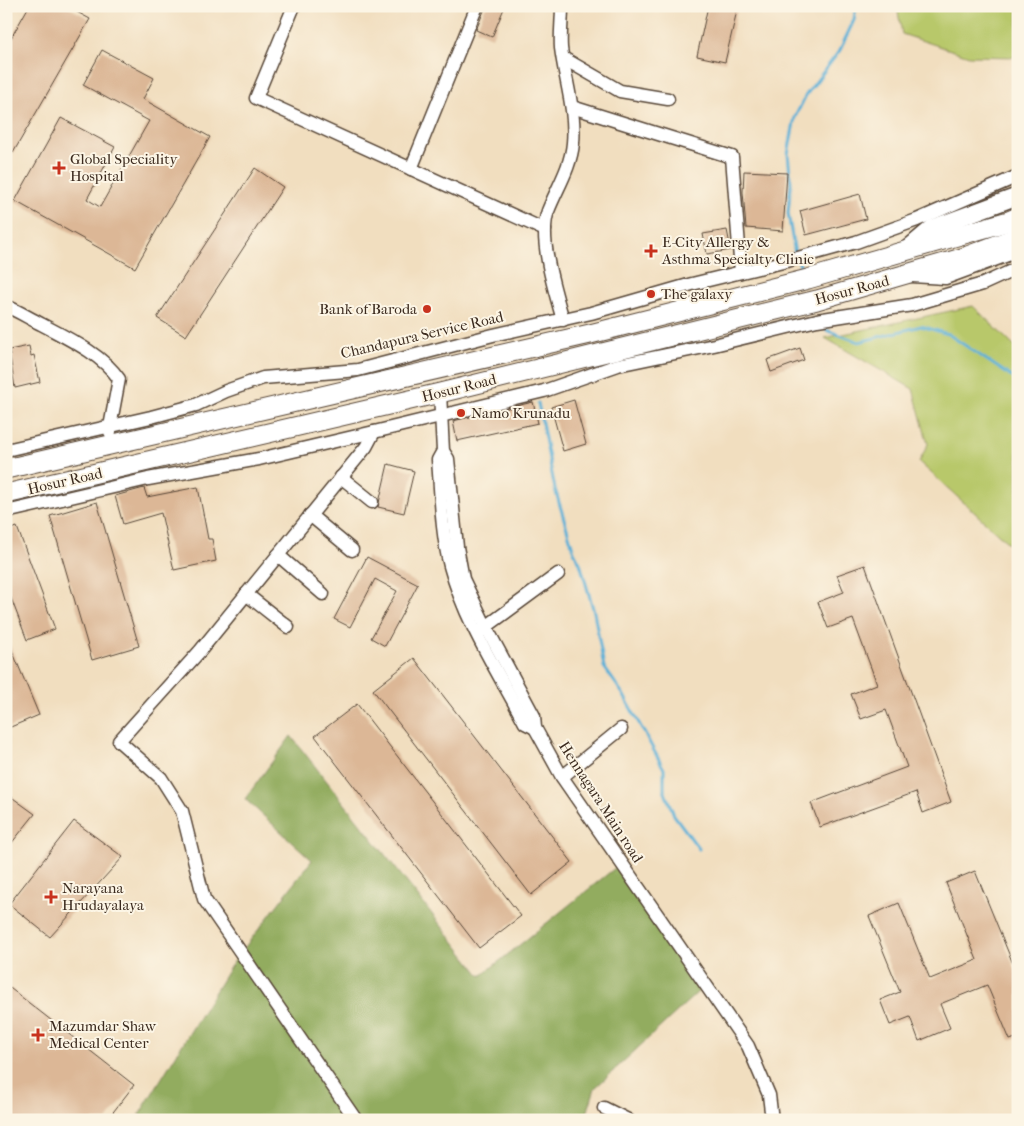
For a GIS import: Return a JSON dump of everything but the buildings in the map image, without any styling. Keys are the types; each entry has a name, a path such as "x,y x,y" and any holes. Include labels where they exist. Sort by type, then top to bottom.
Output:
{"highway":[{"name":"Hosur Road","path":"6,469 110,436 590,334 903,253 1009,221 1018,216"},
{"name":"Hosur Road","path":"6,494 440,393 790,307 910,274 965,257 1018,237"}],"main road":[{"path":"903,253 932,228 1018,196"},
{"path":"910,274 945,276 1018,249"}],"street":[{"path":"294,6 256,98 545,230"},
{"path":"411,169 477,6"},
{"path":"562,6 560,30 574,122 572,157 548,213 545,230 554,290 563,320"},
{"path":"563,58 620,90 668,99"},
{"path":"572,107 732,157 741,272"},
{"name":"Chandapura Service Road","path":"6,450 110,436 196,406 226,391 263,378 358,370 563,320 787,261 856,242 917,220 1018,176"},
{"path":"6,512 148,479 259,459 374,432 544,391 618,365 807,323 912,305 983,284 1018,268"},
{"path":"6,306 60,334 112,369 119,379 110,436"},
{"name":"Hennagara Main road","path":"440,393 443,451 448,459 461,570 481,630 534,716 535,728 562,777 748,1046 769,1096 772,1120"},
{"path":"356,1120 204,899 182,811 161,778 119,741 200,651 366,447 374,432"},
{"path":"341,477 372,502"},
{"path":"310,515 352,550"},
{"path":"278,555 323,594"},
{"path":"481,630 558,574"},
{"path":"246,594 288,627"},
{"path":"562,777 621,729"},
{"path":"604,1108 628,1120"}],"green space":[{"path":"897,6 1018,6 1018,57 969,56 902,34"},
{"path":"973,306 1018,350 1018,552 919,462 928,444 913,389 825,338"},
{"path":"291,736 481,976 615,868 699,991 595,1088 585,1120 148,1120 139,1115 232,964 312,860 245,799"}],"waterway":[{"path":"795,254 788,213 791,183 788,154 795,117 806,95 840,50 854,20 856,6"},
{"path":"798,260 803,273"},
{"path":"823,323 826,330 859,342 921,326 948,334 1018,381"},
{"path":"538,403 555,489 594,612 604,667 623,694 664,769 664,790 674,815 699,849"}],"place":[{"name":"Global Speciality Hospital","path":"59,168"},
{"name":"E-City Allergy & Asthma Specialty Clinic","path":"651,251"},
{"name":"The galaxy","path":"651,294"},
{"name":"Bank of Baroda","path":"427,309"},
{"name":"Namo Krunadu","path":"461,413"},
{"name":"Narayana Hrudayalaya","path":"51,897"},
{"name":"Mazumdar Shaw Medical Center","path":"38,1035"}]}
